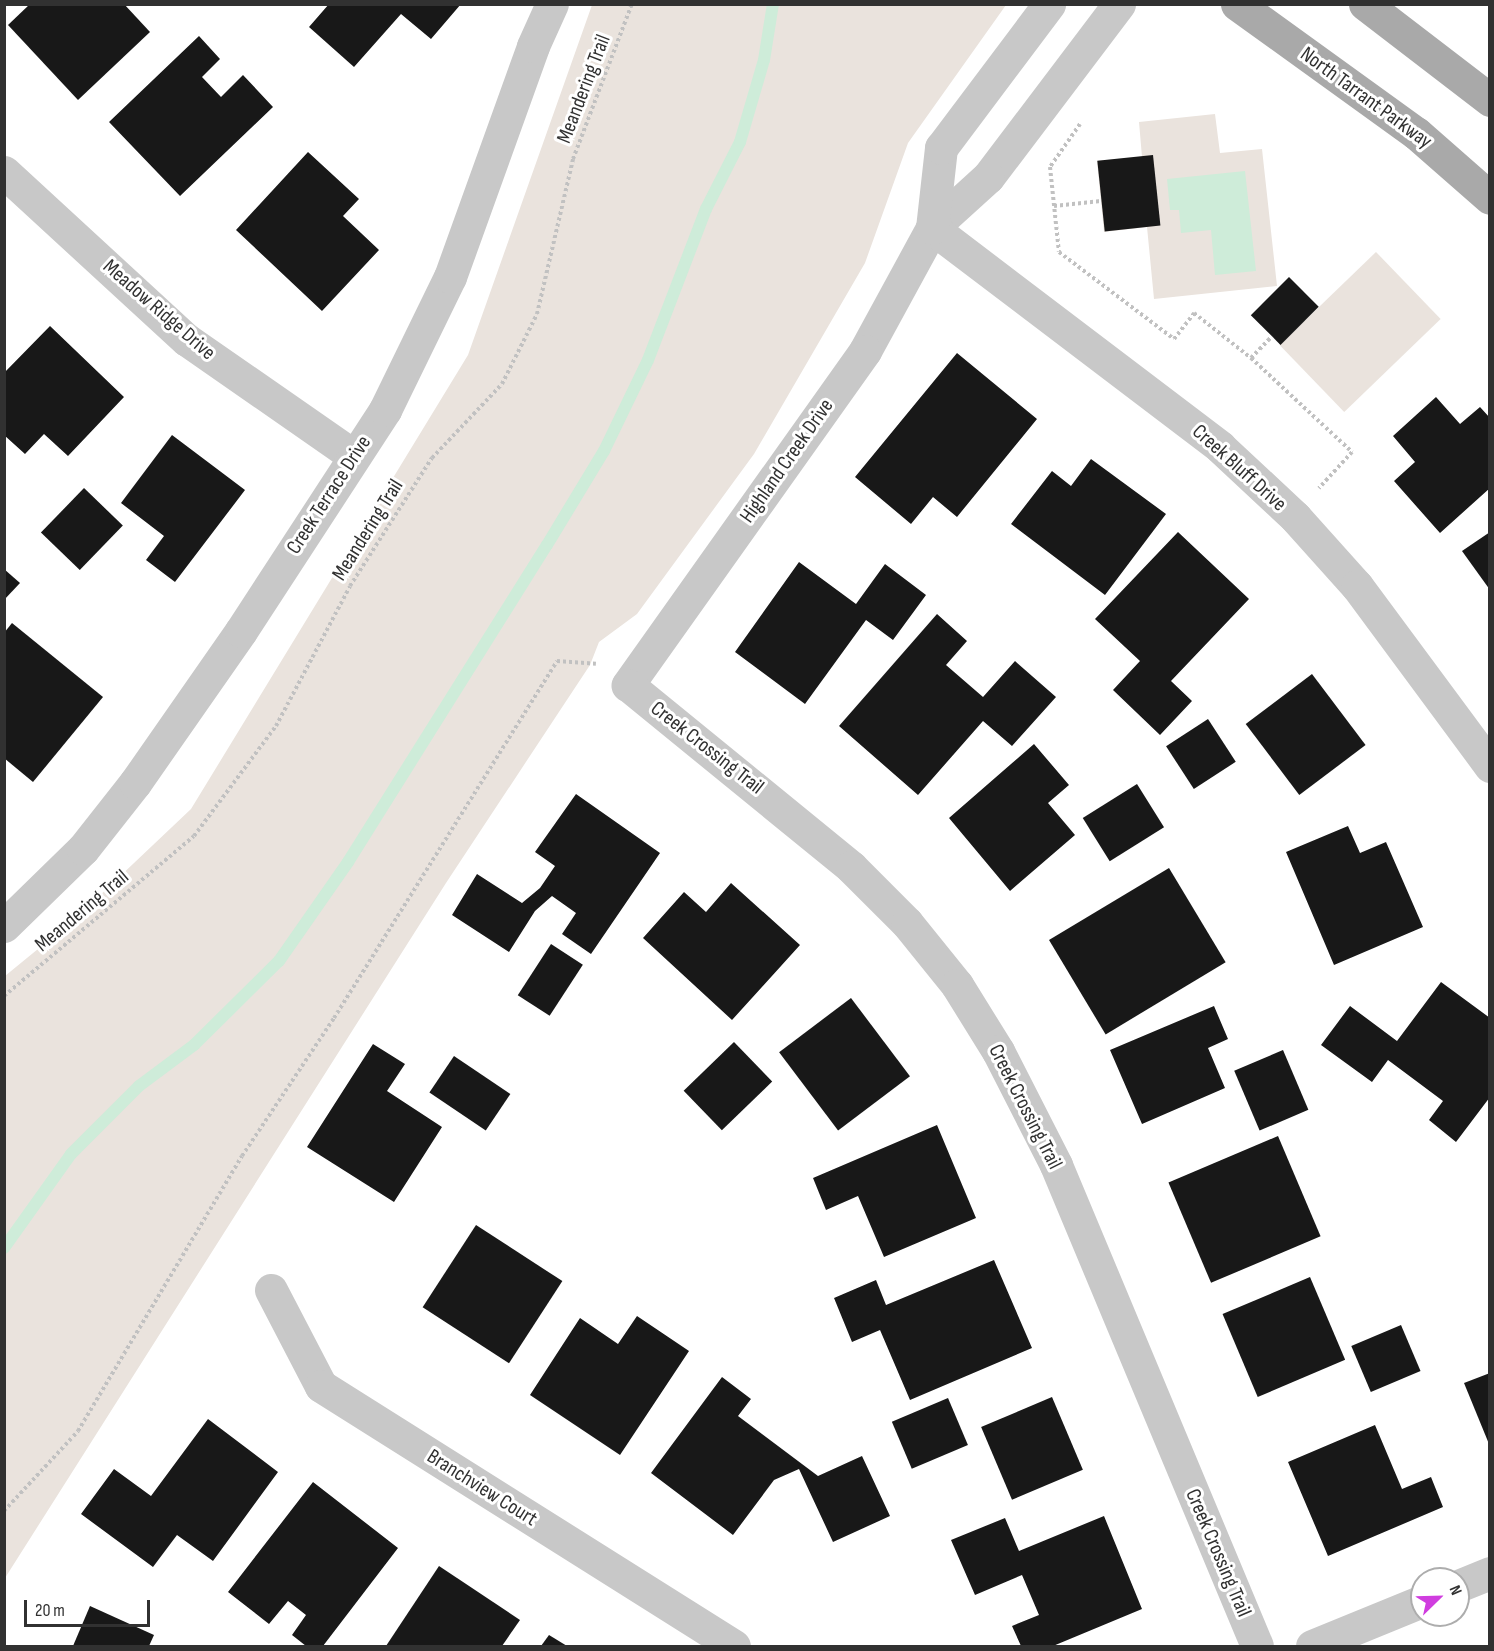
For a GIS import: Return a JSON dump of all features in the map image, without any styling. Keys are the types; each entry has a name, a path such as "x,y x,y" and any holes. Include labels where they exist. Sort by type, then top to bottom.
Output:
{"main road":[{"name":"North Tarrant Parkway","path":"1237,4 1416,133 1490,198"},
{"path":"1365,4 1490,100"}],"street":[{"name":"Creek Terrace Drive","path":"10,911 83,849 135,783 240,631 385,410 450,277 533,46 552,4"},
{"name":"Highland Creek Drive","path":"932,228 941,148 1049,4"},
{"name":"Highland Creek Drive","path":"628,685 864,351 932,228 988,177 1119,4"},
{"name":"Meadow Ridge Drive","path":"4,172 187,340 354,456"},
{"name":"Creek Bluff Drive","path":"932,228 1220,447 1295,517 1364,595 1490,766"},
{"name":"Creek Crossing Trail","path":"628,685 851,867 907,923 957,985 998,1051 1056,1165 1257,1647"},
{"name":"Branchview Court","path":"271,1290 321,1386 734,1647"},
{"path":"1470,1581 1490,1573"},
{"path":"1312,1647 1410,1606"}],"path":[{"name":"Meandering Trail","path":"4,996 194,836 276,726 350,586 432,458 502,384 537,314 573,159 632,4"},
{"path":"1083,119 1050,167 1059,252 1174,339 1194,313 1251,358 1352,452 1318,489"},
{"path":"1054,206 1101,201"},
{"path":"1251,358 1272,336"},
{"path":"4,1511 78,1431 242,1156 334,1018 557,661 600,664 628,685"}],"shaded area":[{"path":"592,5 1006,5 908,143 865,263 754,454 637,614 599,642 590,665 446,883 5,1578 5,976 77,917 191,809 468,355"},
{"path":"1215,114 1220,153 1262,149 1277,286 1154,299 1147,227 1104,232 1097,161 1142,157 1139,122"},
{"path":"1245,171 1256,271 1215,275 1211,230 1181,233 1179,210 1170,210 1167,179"},
{"path":"1376,252 1441,319 1344,412 1280,345"}],"building":[{"path":"30,4 124,4 150,32 78,100 8,25"},
{"path":"329,4 461,4 431,39 401,14 354,67 309,27"},
{"path":"199,36 220,59 202,77 221,97 243,75 273,107 180,196 109,122"},
{"path":"308,152 359,199 343,216 379,250 322,311 236,230"},
{"path":"1153,155 1160,226 1105,231 1097,161"},
{"path":"1289,277 1319,307 1281,345 1251,315"},
{"path":"50,326 124,397 68,456 44,434 25,454 4,435 4,373"},
{"path":"957,353 1037,419 957,517 933,497 911,524 855,477"},
{"path":"1436,397 1460,424 1480,407 1490,418 1490,488 1440,533 1394,481 1415,462 1393,436"},
{"path":"172,435 245,490 175,582 146,560 164,536 121,503"},
{"path":"1091,459 1166,514 1105,595 1011,524 1052,471 1071,486"},
{"path":"84,488 123,526 80,570 41,533"},
{"path":"1178,532 1249,599 1171,681 1192,701 1160,735 1113,690 1140,661 1095,619"},
{"path":"1490,532 1490,590 1462,551"},
{"path":"799,562 856,604 885,564 926,595 893,640 866,620 805,704 735,652"},
{"path":"4,569 20,583 4,600"},
{"path":"937,614 967,641 946,665 983,697 1015,661 1056,697 1012,746 983,721 918,795 839,726"},
{"path":"12,623 103,697 33,782 4,758 4,633"},
{"path":"1312,674 1366,745 1299,795 1246,724"},
{"path":"1208,719 1236,762 1194,789 1166,746"},
{"path":"1034,744 1069,785 1048,803 1075,835 1010,891 949,818"},
{"path":"1137,784 1164,827 1110,861 1083,818"},
{"path":"576,794 660,853 591,954 562,934 576,913 552,896 535,911 509,952 452,915 477,874 522,903 540,888 555,866 535,852"},
{"path":"1348,826 1360,853 1386,842 1423,927 1334,965 1286,852"},
{"path":"1169,868 1226,962 1106,1034 1049,940"},
{"path":"731,883 800,945 732,1020 643,938 684,892 706,912"},
{"path":"551,944 583,965 550,1016 518,995"},
{"path":"1441,982 1490,1018 1490,1097 1456,1142 1429,1120 1443,1101 1388,1060 1372,1082 1321,1045 1350,1006 1397,1041"},
{"path":"851,998 910,1076 838,1130 779,1052"},
{"path":"1214,1006 1228,1039 1208,1048 1225,1088 1142,1124 1110,1050"},
{"path":"734,1042 772,1082 722,1130 684,1091"},
{"path":"373,1044 405,1064 387,1091 442,1127 394,1202 307,1147"},
{"path":"1283,1050 1308,1110 1260,1131 1234,1071"},
{"path":"454,1056 510,1094 486,1131 429,1092"},
{"path":"937,1125 976,1218 884,1257 858,1196 826,1210 813,1178"},
{"path":"1278,1136 1321,1236 1211,1283 1168,1182"},
{"path":"476,1225 562,1281 509,1363 423,1307"},
{"path":"994,1260 1032,1348 910,1400 880,1330 852,1342 834,1298 876,1280 886,1305"},
{"path":"1310,1277 1345,1360 1258,1397 1223,1314"},
{"path":"637,1316 689,1351 620,1455 530,1395 580,1318 618,1344"},
{"path":"1401,1325 1421,1371 1371,1392 1351,1346"},
{"path":"1490,1373 1490,1444 1489,1444 1464,1383"},
{"path":"722,1377 751,1399 738,1416 818,1476 862,1456 890,1516 833,1542 799,1469 774,1480 733,1535 651,1473"},
{"path":"1052,1397 1083,1470 1012,1500 981,1427"},
{"path":"948,1398 968,1445 912,1469 892,1422"},
{"path":"208,1419 278,1472 213,1561 177,1535 153,1567 81,1514 114,1469 151,1496"},
{"path":"1375,1425 1402,1489 1431,1477 1443,1507 1328,1556 1288,1462"},
{"path":"313,1482 398,1548 323,1646 306,1646 292,1635 306,1615 288,1601 269,1624 228,1592"},
{"path":"1104,1516 1142,1609 1053,1646 1021,1646 1012,1626 1039,1615 1022,1575 975,1595 951,1540 1005,1518 1019,1551"},
{"path":"439,1566 520,1620 502,1646 386,1646"},
{"path":"90,1606 154,1635 149,1646 73,1646"},
{"path":"549,1635 567,1646 541,1646"}],"waterway":[{"path":"4,1248 71,1154 139,1086 194,1045 279,961 348,862 547,545 604,451 648,360 706,209 740,142 764,60 773,4"}]}
